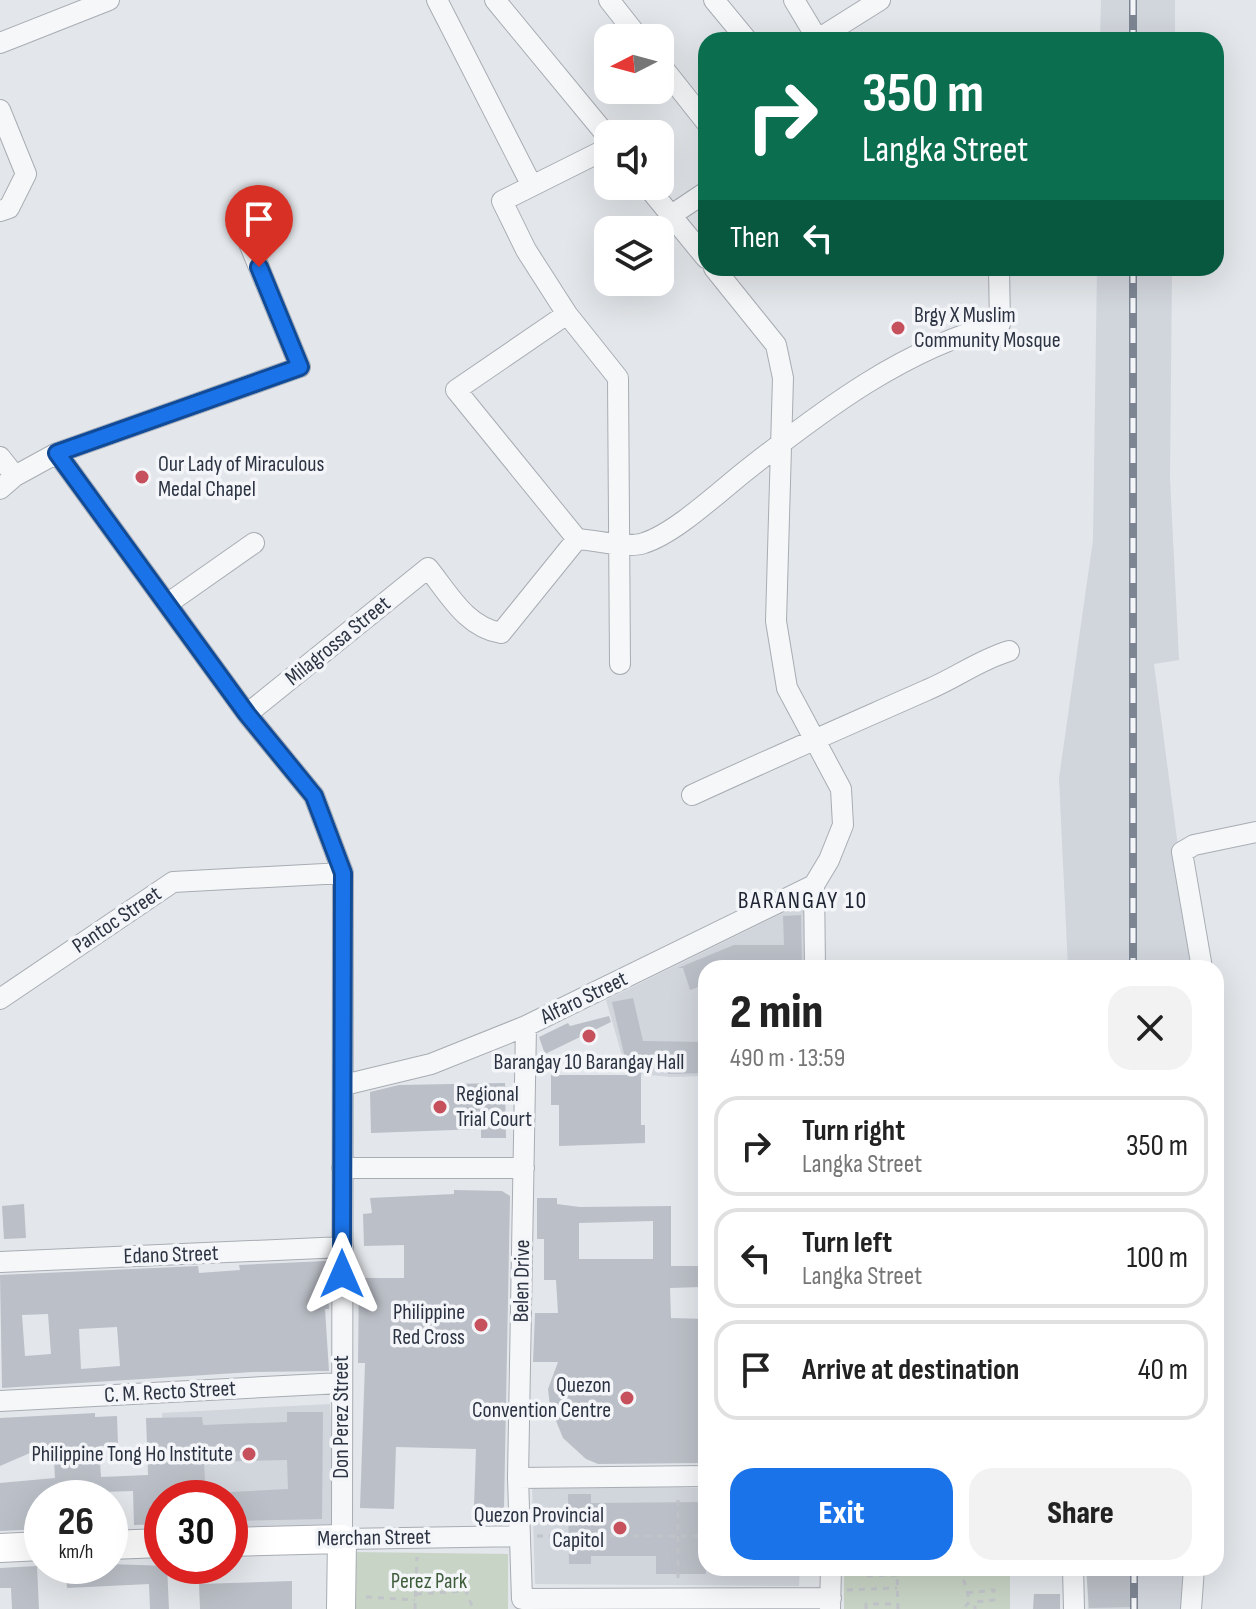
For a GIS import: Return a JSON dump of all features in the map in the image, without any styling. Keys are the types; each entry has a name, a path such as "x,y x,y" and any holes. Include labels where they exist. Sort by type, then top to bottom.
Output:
{"main road":[{"name":"Merchan Street","path":"248,1542 342,1539"},
{"name":"Don Perez Street","path":"342,1539 354,1603"},
{"path":"0,1548 24,1547"}],"street":[{"path":"0,43 109,0"},
{"path":"437,0 532,186"},
{"path":"495,0 594,120"},
{"path":"609,0 628,24"},
{"path":"714,0 740,32"},
{"path":"794,0 813,32"},
{"path":"830,32 879,0"},
{"path":"674,82 698,112"},
{"path":"0,211 9,208 26,174 2,120"},
{"path":"594,155 502,201 526,250 567,314 618,378 620,664"},
{"path":"658,200 670,216 698,197"},
{"path":"674,221 698,249"},
{"path":"0,457 8,483 57,453 300,367 249,243"},
{"path":"720,276 776,345 783,378 776,621 787,688 841,789 843,825 829,860 814,885 815,960"},
{"path":"567,314 456,390 577,539 642,544 688,516 779,445 891,368 958,334 1000,324 999,276"},
{"name":"Don Perez Street","path":"57,453 247,714 314,796 343,873 342,1539"},
{"name":"Milagrossa Street","path":"247,714 428,568 468,618 484,630 501,633 577,539"},
{"path":"167,604 254,543"},
{"path":"692,795 942,684 980,660 1009,651"},
{"path":"1201,960 1182,852 1194,845 1256,832"},
{"name":"Pantoc Street","path":"0,999 173,882 343,873"},
{"name":"Alfaro Street","path":"344,1085 431,1064 526,1026 814,885"},
{"name":"Belen Drive","path":"526,1026 518,1478 522,1599 833,1599"},
{"path":"342,1168 524,1168"},
{"name":"Edano Street","path":"0,1262 343,1247"},
{"name":"C. M. Recto Street","path":"0,1401 341,1383"},
{"path":"518,1478 698,1476"},
{"name":"Merchan Street","path":"342,1539 518,1536"},
{"path":"832,1576 833,1599"},
{"path":"1073,1576 1074,1609"},
{"path":"1191,1609 1193,1576"}],"path":[{"path":"677,1590 679,1487"},
{"path":"518,1536 698,1536"},
{"path":"415,1609 417,1538"},
{"path":"866,1609 866,1604 898,1607 897,1576"},
{"path":"962,1576 970,1601 963,1609"},
{"path":"833,1599 897,1588"},
{"path":"967,1593 994,1590 994,1600 975,1602 975,1609"},
{"path":"416,1594 466,1591 473,1609"},
{"path":"354,1603 415,1600"}],"shaded area":[{"path":"1101,0 1175,0 1175,32 1100,32"},
{"path":"1097,276 1172,276 1170,479 1179,660 1154,664 1183,885 1204,960 1068,960 1059,778 1093,540"},
{"path":"807,901 811,960 698,960 698,1076 627,1073 606,1000"},
{"name":"Philippine Tong Ho Institute","path":"330,1404 337,1530 248,1535 248,1480 166,1480 162,1413"},
{"name":"Quezon Provincial Capitol","path":"532,1485 698,1488 698,1576 800,1576 799,1586 535,1584"},
{"path":"1087,1576 1191,1576 1188,1609 1088,1609"}],"green space":[{"name":"Perez Park","path":"350,1552 508,1554 508,1609 350,1609"},
{"path":"844,1576 1010,1576 1010,1609 844,1609"}],"building":[{"path":"801,915 802,960 698,960 698,987 690,990 683,968 678,968 734,945 784,945 783,916"},
{"path":"633,998 643,1041 698,1042 698,1073 668,1074 668,1065 641,1067 641,1125 645,1125 645,1143 559,1146 559,1105 551,1105 551,1075 629,1075 612,1002"},
{"path":"609,1016 611,1022 545,1054 539,1037 568,1023 570,1026"},
{"path":"505,1083 506,1138 481,1138 481,1129 371,1133 370,1092 399,1085"},
{"path":"454,1190 502,1191 510,1196 504,1508 474,1507 476,1449 396,1447 394,1509 360,1508 365,1363 358,1363 359,1278 404,1278 404,1245 364,1246 363,1214 372,1213 370,1198 454,1194"},
{"path":"537,1198 557,1198 557,1204 580,1207 671,1206 671,1266 698,1266 698,1287 670,1288 671,1318 698,1319 698,1463 598,1464 586,1459 563,1438 550,1406 548,1389 558,1362 533,1362 535,1313 558,1313 556,1280 544,1280 544,1239 537,1239","holes":["653,1221 653,1259 579,1259 579,1223"]},
{"path":"24,1204 26,1238 4,1239 2,1206"},
{"path":"326,1261 329,1371 252,1372 2,1388 0,1275 198,1266 199,1273 240,1270 239,1265","holes":["48,1314 51,1354 25,1356 22,1315","117,1327 120,1366 81,1369 79,1329"]},
{"path":"287,1412 323,1412 322,1519 248,1521 248,1491 288,1489 287,1460 204,1462 205,1480 144,1480 144,1525 134,1525 133,1491 128,1491 128,1480 33,1480 55,1478 53,1443 0,1466 0,1418 95,1413 95,1417 117,1416 118,1445 99,1446 101,1477 148,1475 146,1418 202,1417 203,1425 287,1422"},
{"path":"24,1481 24,1530 0,1531 0,1483"},
{"path":"568,1494 591,1494 591,1503 698,1502 698,1574 656,1574 656,1556 591,1556 591,1564 569,1564"},
{"path":"128,1565 144,1565 144,1584 149,1584 67,1588 67,1584 128,1584"},
{"path":"24,1567 24,1584 38,1584 39,1609 12,1609 11,1588 0,1588 0,1568"},
{"path":"1087,1576 1131,1576 1132,1607 1089,1608"},
{"path":"292,1581 292,1609 200,1609 199,1584"},
{"path":"149,1584 168,1584 169,1609 150,1609"},
{"path":"1034,1594 1060,1594 1060,1609 1033,1609"}],"railway":[{"path":"1133,0 1133,32"},
{"path":"1133,276 1133,960"},
{"path":"1134,1576 1134,1609"}],"place":[{"name":"Brgy X Muslim Community Mosque","path":"898,328"},
{"name":"Our Lady of Miraculous Medal Chapel","path":"142,477"},
{"name":"Barangay 10 Barangay Hall","path":"589,1036"},
{"name":"Regional Trial Court","path":"440,1107"},
{"name":"Philippine Red Cross","path":"481,1325"},
{"name":"Quezon Convention Centre","path":"627,1398"},
{"name":"Philippine Tong Ho Institute","path":"249,1454"},
{"name":"Quezon Provincial Capitol","path":"620,1528"}],"district":[{"name":"BARANGAY 10","path":"803,900"}],"route":[{"path":"259,267 300,367 57,453 247,714 314,796 343,873 342,1274"}]}
